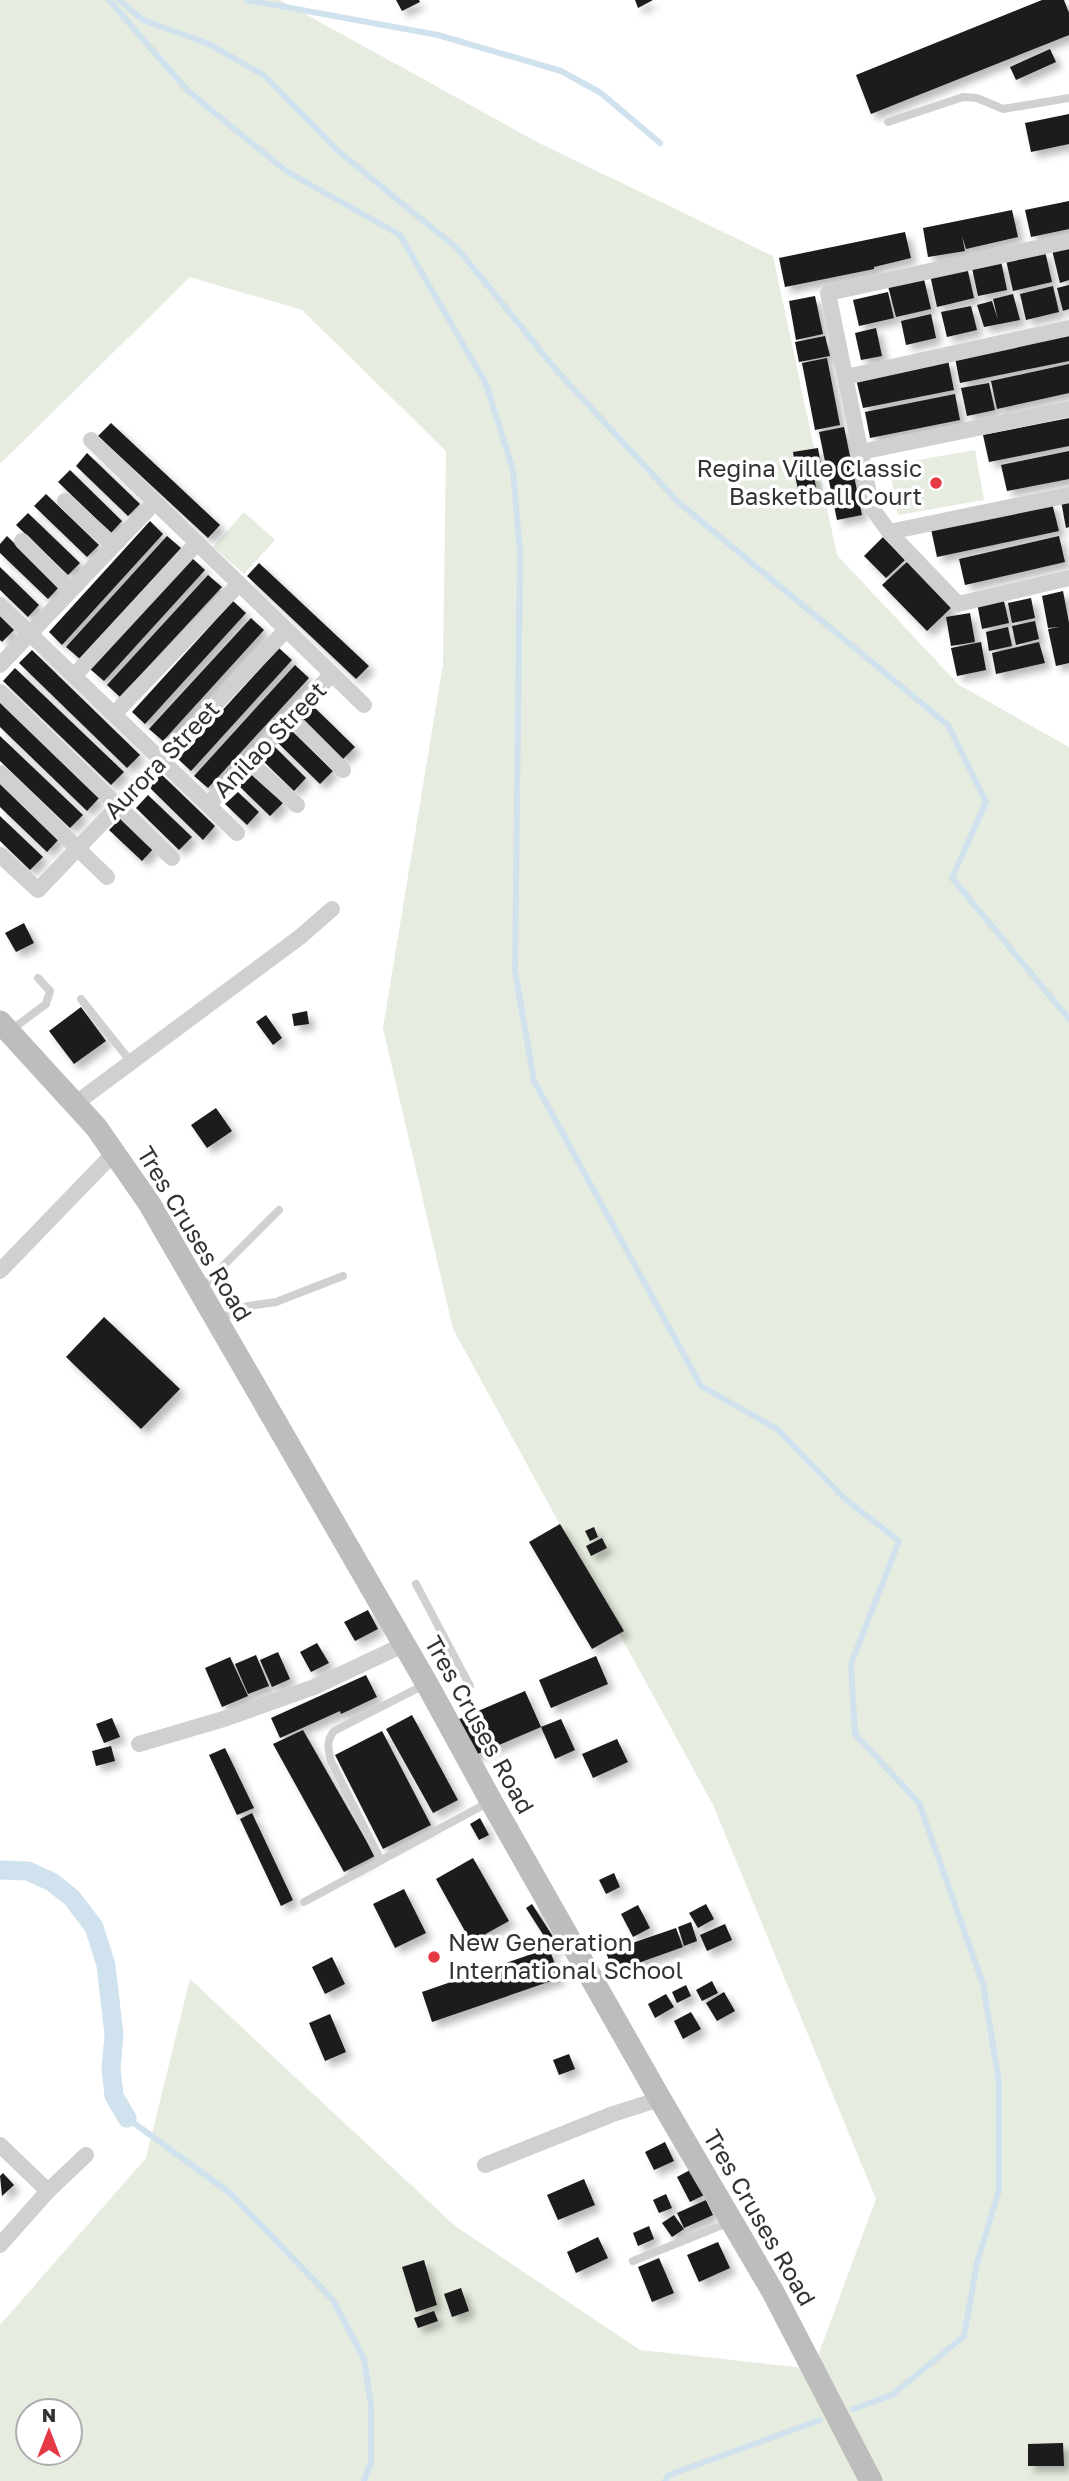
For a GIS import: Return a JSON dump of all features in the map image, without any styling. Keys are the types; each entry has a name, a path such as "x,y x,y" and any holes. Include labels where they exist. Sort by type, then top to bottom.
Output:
{"main road":[{"name":"Tres Cruses Road","path":"4,1027 76,1103 115,1152 149,1203 773,2292 871,2481"}],"street":[{"path":"1069,242 828,293 872,508 889,532 958,604 1069,578"},
{"path":"846,377 1069,328"},
{"path":"861,453 1069,408"},
{"path":"91,440 364,705"},
{"path":"889,532 1069,495"},
{"path":"65,500 113,545"},
{"path":"0,665 155,502"},
{"path":"22,541 71,590"},
{"path":"74,676 197,543"},
{"path":"114,714 239,584"},
{"path":"0,605 237,833"},
{"name":"Aurora Street","path":"0,855 38,890 286,630"},
{"name":"Anilao Street","path":"208,805 332,674"},
{"path":"0,692 172,858"},
{"path":"290,718 343,770"},
{"path":"249,762 297,804"},
{"path":"0,773 107,877"},
{"path":"76,1103 299,937 332,909"},
{"path":"0,1271 115,1152"},
{"path":"139,1744 227,1718 314,1687 403,1645"},
{"path":"485,2165 613,2114 660,2099"},
{"path":"0,2145 48,2192"},
{"path":"0,2245 86,2155"}],"lane":[{"path":"888,122 963,97 976,98 1003,109 1069,98"},
{"path":"4,1027 46,1004 50,991 38,978"},
{"path":"80,999 131,1062"},
{"path":"198,1290 279,1210"},
{"path":"216,1320 230,1312 276,1302 343,1276"},
{"path":"416,1584 470,1686"},
{"path":"380,1859 331,1761 327,1747 329,1737 334,1731 427,1684"},
{"path":"304,1902 491,1801"},
{"path":"633,2261 732,2221"}],"shaded area":[{"path":"0,0 280,0 539,143 773,256 837,555 959,685 1069,747 1069,2481 0,2481 0,2325 146,2158 190,1979 455,2226 640,2350 813,2369 876,2199 713,1805 453,1329 383,1028 443,664 446,451 302,310 190,277 0,464"},
{"name":"Regina Ville Classic Basketball Court","path":"975,450 984,500 898,515 889,465"},
{"path":"244,512 275,540 244,574 213,547"}],"building":[{"path":"396,0 419,0 420,2 402,11"},
{"path":"635,0 653,0 638,8"},
{"path":"1042,0 1064,0 1069,13 1069,35 871,114 856,75"},
{"path":"1050,49 1056,62 1016,80 1010,67"},
{"path":"1069,114 1069,144 1031,152 1025,123"},
{"path":"1069,201 1069,229 1031,237 1025,210"},
{"path":"1012,210 1018,237 966,249 962,236 965,251 928,257 923,228"},
{"path":"905,232 911,258 874,269 785,287 779,258"},
{"path":"1069,246 1069,280 1060,283 1052,250"},
{"path":"1045,251 1052,282 1013,291 1006,260"},
{"path":"1001,261 1007,290 978,296 972,268"},
{"path":"967,267 974,298 937,307 930,275"},
{"path":"924,279 931,309 896,317 888,286"},
{"path":"1069,285 1069,309 1063,311 1057,288"},
{"path":"1053,286 1059,312 1026,320 1020,294"},
{"path":"888,292 894,318 859,326 853,300"},
{"path":"1013,294 1020,320 984,327 977,305 992,301 998,320 993,299"},
{"path":"815,296 823,334 796,340 789,301"},
{"path":"971,306 977,330 947,337 941,312"},
{"path":"931,314 936,338 906,345 901,321"},
{"path":"876,328 882,356 861,360 855,333"},
{"path":"1069,334 1069,361 960,383 955,358"},
{"path":"825,336 830,356 799,362 795,342"},
{"path":"827,358 840,425 815,430 802,363"},
{"path":"948,360 954,390 863,408 856,379"},
{"path":"1069,364 1069,393 997,409 991,381"},
{"path":"989,383 995,410 967,416 961,388"},
{"path":"955,394 960,420 870,438 865,412"},
{"path":"1069,418 1069,446 989,462 983,435"},
{"path":"111,423 220,525 208,538 98,436"},
{"path":"844,427 862,515 837,520 819,432"},
{"path":"818,448 821,465 796,470 793,452"},
{"path":"1069,451 1069,479 1007,491 1001,465"},
{"path":"87,453 140,504 128,516 76,466"},
{"path":"70,470 122,521 111,533 58,482"},
{"path":"813,472 816,487 798,490 795,475"},
{"path":"46,494 99,545 87,557 34,506"},
{"path":"1069,499 1069,527 1066,528 1061,501"},
{"path":"1052,503 1059,531 937,557 931,529"},
{"path":"28,513 80,563 68,575 16,525"},
{"path":"150,521 163,534 62,645 49,632"},
{"path":"7,536 59,587 48,599 0,553 0,544"},
{"path":"167,536 181,548 80,659 66,647"},
{"path":"1059,536 1065,562 965,585 959,559"},
{"path":"883,537 905,560 886,578 864,556"},
{"path":"192,558 205,570 104,681 90,669"},
{"path":"908,561 952,607 927,631 882,585"},
{"path":"259,563 369,666 356,679 247,576"},
{"path":"0,567 39,605 28,617 0,590"},
{"path":"208,575 222,587 120,697 107,685"},
{"path":"1063,591 1069,623 1069,663 1056,666 1048,629 1059,627 1048,628 1042,596"},
{"path":"1003,597 1009,623 982,629 977,603"},
{"path":"1031,598 1035,618 1012,623 1008,603"},
{"path":"233,601 246,613 145,724 132,712"},
{"path":"970,613 975,642 951,646 946,617"},
{"path":"0,616 14,630 2,642 0,640"},
{"path":"251,618 264,630 163,741 149,729"},
{"path":"1035,621 1039,639 1016,645 1012,626"},
{"path":"1008,627 1012,646 989,651 986,632"},
{"path":"981,642 986,670 957,676 951,648"},
{"path":"1039,642 1045,663 996,674 992,653"},
{"path":"279,648 292,660 191,771 178,759"},
{"path":"32,650 140,755 127,768 19,663"},
{"path":"295,665 309,678 208,788 194,776"},
{"path":"15,668 124,772 111,785 3,681"},
{"path":"0,702 99,798 87,811 0,727"},
{"path":"312,705 355,747 343,759 299,718"},
{"path":"290,729 333,771 320,784 277,742"},
{"path":"0,736 83,815 70,828 0,761"},
{"path":"274,746 306,778 294,791 261,759"},
{"path":"251,772 283,803 270,816 238,785"},
{"path":"161,774 215,826 203,840 149,787"},
{"path":"0,782 59,839 47,852 0,807"},
{"path":"238,792 259,812 247,825 225,804"},
{"path":"148,795 192,837 179,850 136,808"},
{"path":"0,816 43,857 30,870 0,841"},
{"path":"122,817 154,848 142,861 109,830"},
{"path":"24,923 34,943 16,952 5,933"},
{"path":"81,1007 106,1041 74,1064 49,1031"},
{"path":"307,1011 309,1024 294,1026 292,1014"},
{"path":"266,1015 282,1038 273,1045 256,1022"},
{"path":"216,1108 232,1131 207,1148 191,1125"},
{"path":"104,1317 180,1389 141,1429 66,1357"},
{"path":"560,1524 624,1631 592,1649 529,1542"},
{"path":"594,1527 598,1537 590,1541 585,1531"},
{"path":"602,1538 607,1548 591,1556 586,1546"},
{"path":"368,1610 378,1629 355,1641 344,1622"},
{"path":"317,1643 329,1663 311,1672 300,1652"},
{"path":"278,1652 290,1679 272,1687 260,1660"},
{"path":"256,1655 269,1686 248,1694 235,1664"},
{"path":"596,1656 608,1684 551,1708 539,1680"},
{"path":"230,1657 248,1696 222,1707 205,1668"},
{"path":"366,1675 377,1697 280,1738 271,1718"},
{"path":"525,1691 541,1727 473,1756 457,1720"},
{"path":"412,1715 458,1800 433,1813 386,1729"},
{"path":"112,1718 120,1737 104,1743 96,1724"},
{"path":"561,1719 575,1750 555,1759 541,1727"},
{"path":"303,1730 375,1856 344,1872 273,1744"},
{"path":"382,1731 431,1825 383,1849 335,1755"},
{"path":"617,1739 628,1762 593,1778 582,1754"},
{"path":"111,1746 115,1761 96,1766 92,1751"},
{"path":"225,1748 254,1808 237,1815 209,1755"},
{"path":"252,1813 293,1900 281,1906 240,1819"},
{"path":"480,1818 489,1835 479,1840 470,1824"},
{"path":"473,1858 509,1921 471,1942 436,1879"},
{"path":"614,1873 620,1887 606,1894 599,1880"},
{"path":"404,1889 426,1933 395,1948 373,1904"},
{"path":"532,1904 559,1946 553,1950 526,1908"},
{"path":"706,1904 714,1919 698,1928 689,1913"},
{"path":"638,1905 650,1928 633,1937 621,1914"},
{"path":"691,1922 697,1941 684,1946 678,1927"},
{"path":"725,1924 732,1940 707,1951 700,1935"},
{"path":"676,1928 683,1947 613,1972 606,1952"},
{"path":"549,1948 560,1978 432,2022 422,1992"},
{"path":"332,1957 345,1984 325,1994 312,1967"},
{"path":"712,1981 718,1993 702,2001 696,1990"},
{"path":"686,1985 691,1996 677,2003 672,1992"},
{"path":"724,1992 735,2011 717,2021 706,2003"},
{"path":"666,1994 674,2007 655,2018 648,2004"},
{"path":"691,2012 701,2029 683,2039 674,2021"},
{"path":"330,2014 346,2052 325,2061 309,2023"},
{"path":"569,2054 575,2069 559,2075 553,2060"},
{"path":"665,2142 674,2161 654,2170 645,2152"},
{"path":"690,2170 704,2195 690,2202 677,2177"},
{"path":"3,2173 14,2185 2,2196 0,2176"},
{"path":"584,2179 595,2205 558,2220 547,2195"},
{"path":"666,2194 672,2208 659,2213 653,2200"},
{"path":"706,2200 713,2215 684,2228 677,2213"},
{"path":"674,2215 684,2229 672,2237 662,2223"},
{"path":"649,2226 654,2239 638,2246 633,2233"},
{"path":"598,2237 608,2258 576,2273 567,2252"},
{"path":"718,2242 730,2268 699,2282 687,2255"},
{"path":"659,2258 674,2293 652,2302 638,2267"},
{"path":"424,2260 437,2305 416,2312 402,2267"},
{"path":"461,2288 469,2311 452,2317 444,2294"},
{"path":"434,2311 438,2321 418,2328 414,2318"},
{"path":"1063,2443 1064,2466 1028,2466 1028,2444"}],"waterway":[{"path":"109,0 188,91 286,171 400,235 486,384 513,470 520,552 515,971 534,1081 701,1386 777,1429 844,1498 899,1541 851,1664 855,1734 919,1803 983,1984 999,2082 999,2190 977,2263 964,2336 892,2395 853,2409"},
{"path":"119,0 143,20 209,44 265,76 338,151 458,249 557,371 679,503 948,725 986,802 952,878 1069,1019"},
{"path":"247,0 438,35 561,71 601,93 660,143"},
{"path":"0,1870 28,1871 52,1882 72,1898 94,1927 106,1965 114,2035 111,2068 114,2096 127,2118"},
{"path":"127,2118 230,2193 333,2300 364,2359 371,2405 371,2462 364,2481"},
{"path":"665,2481 669,2475 820,2420"}],"place":[{"name":"Regina Ville Classic Basketball Court","path":"936,483"},
{"name":"New Generation International School","path":"434,1957"}]}
